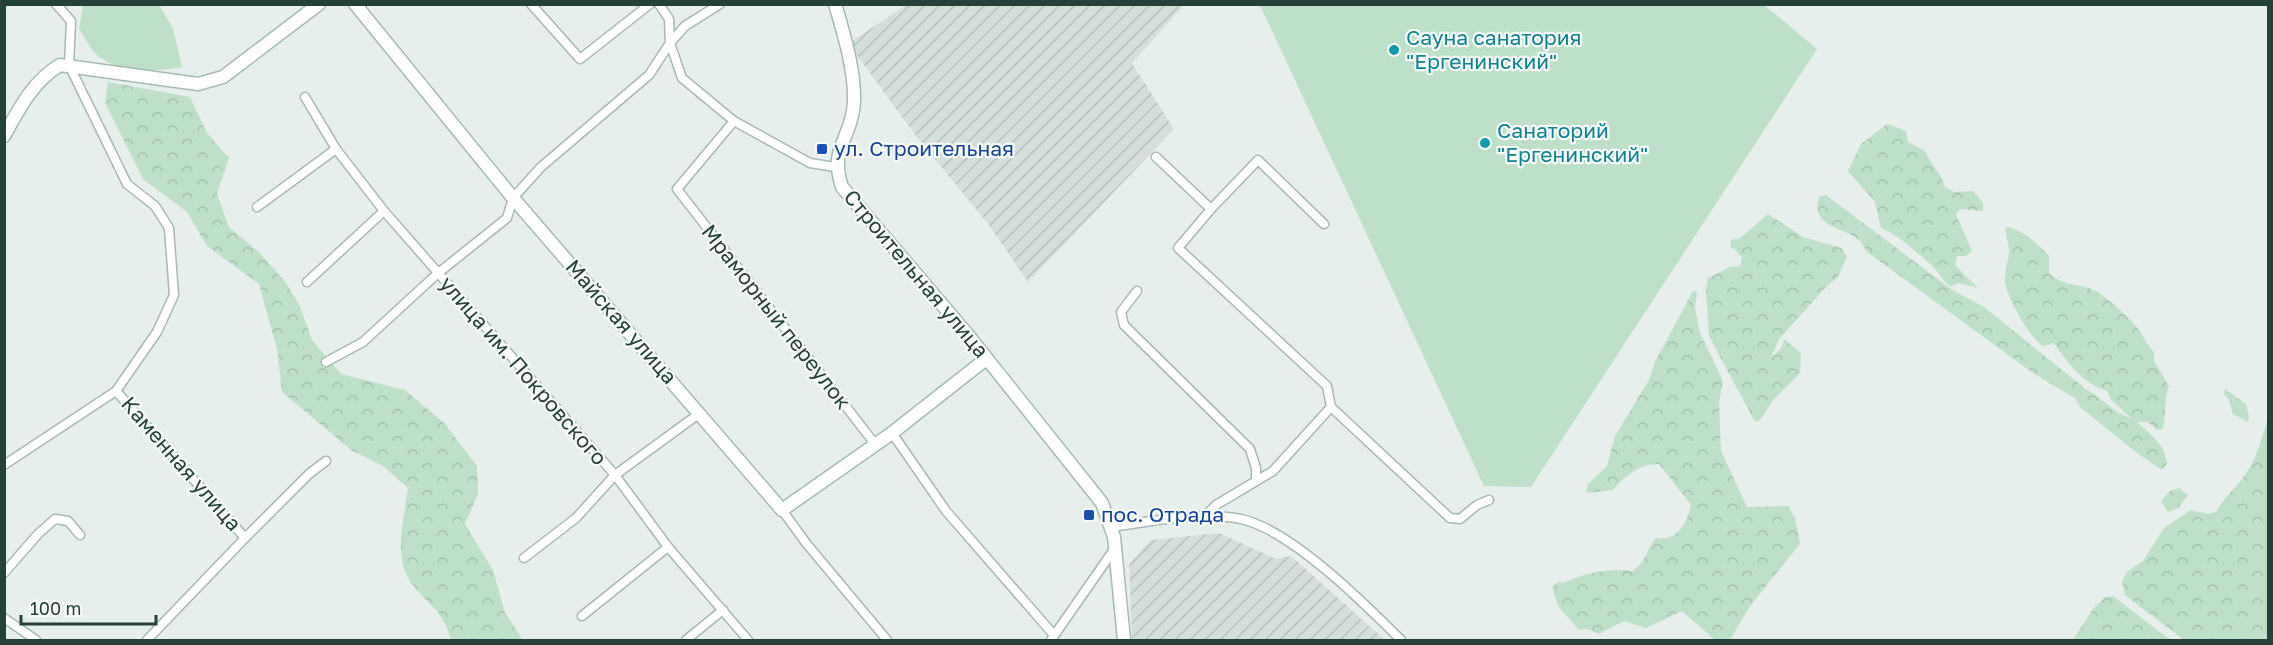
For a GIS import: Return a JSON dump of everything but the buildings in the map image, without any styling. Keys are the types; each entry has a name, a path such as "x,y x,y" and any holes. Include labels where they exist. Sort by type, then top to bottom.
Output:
{"street":[{"path":"4,465 116,391 157,332 174,295 169,228 155,206 127,184 69,65 71,21 56,4"},
{"path":"4,136 30,93 45,74 60,65 198,84 210,82 223,77 319,4"},
{"name":"Майская улица","path":"355,4 513,198 700,413 887,640"},
{"path":"531,4 580,59 650,4"},
{"name":"Строительная улица","path":"659,4 669,20 670,42 682,78 734,121 810,163 835,167 842,187 856,206 986,359 1096,494 1113,527 1124,640"},
{"path":"326,362 363,342 436,275 507,218 513,198 541,167 649,75 670,42 685,26 720,4"},
{"path":"835,4 850,70 853,110 835,167"},
{"name":"улица им. Покровского","path":"305,97 336,149 384,212 436,275 615,475 668,547 748,640"},
{"name":"Мраморный переулок","path":"734,121 677,189 875,444"},
{"path":"257,207 336,149"},
{"path":"1156,157 1210,209"},
{"path":"1324,224 1258,160 1210,209 1178,248 1327,386 1331,407 1450,518 1460,519 1477,505 1489,500"},
{"path":"307,282 384,212"},
{"path":"1137,291 1121,312 1125,325 1250,449 1256,468 1256,481"},
{"path":"782,510 892,433 986,359"},
{"name":"Каменная улица","path":"116,391 245,538"},
{"path":"1204,517 1216,505 1273,471 1331,407"},
{"path":"524,558 576,518 615,475 700,413"},
{"path":"892,433 946,512 1052,637 1115,548"},
{"path":"147,640 310,473 326,461"},
{"path":"1113,527 1162,519 1204,517 1240,519 1265,526 1290,541 1401,640"},
{"path":"4,573 38,534 55,519 68,521 80,535"},
{"path":"582,616 668,547"},
{"path":"686,640 723,610"},
{"path":"4,618 36,640"}],"shaded area":[{"path":"906,5 1184,5 1132,63 1174,129 1028,282 989,225 916,136 851,47 852,41"},
{"path":"1219,533 1276,559 1291,556 1385,640 1132,640 1129,564 1151,540"}],"green space":[{"path":"83,5 159,5 173,28 182,67 161,70 124,68 103,60 95,53 79,29"},
{"path":"1260,5 1764,5 1817,49 1531,487 1484,486"},
{"path":"108,82 190,97 207,133 229,158 217,194 229,227 261,254 286,283 300,306 312,340 341,374 405,390 445,424 477,466 478,494 465,524 493,570 505,613 523,640 451,640 445,623 415,588 403,565 401,540 408,488 383,466 351,450 282,392 277,349 259,284 207,246 187,212 143,179 105,103"},
{"path":"1887,124 1906,131 1908,142 1925,151 1945,187 1954,192 1973,191 1983,203 1983,211 1960,209 1956,214 1972,251 1966,256 1957,256 1955,265 1978,288 1958,283 1951,287 1911,248 1881,228 1875,202 1848,171 1861,144"},
{"path":"1826,195 1951,289 1984,307 2087,390 2119,413 2131,418 2111,400 2107,391 2098,388 2076,372 2054,343 2043,346 2037,341 2020,317 2005,282 2009,250 2006,227 2024,234 2035,242 2049,256 2049,273 2061,281 2092,289 2103,296 2139,330 2154,352 2154,361 2169,386 2163,429 2157,430 2148,422 2137,422 2160,445 2167,464 2162,470 2137,453 2080,407 2076,399 2033,373 1867,252 1853,235 1824,221 1819,215 1818,207 1819,197"},
{"path":"1768,214 1803,237 1841,248 1847,256 1838,277 1779,339 1771,357 1781,349 1784,339 1801,353 1800,373 1774,399 1760,420 1755,422 1709,336 1706,290 1708,278 1730,267 1740,266 1742,258 1736,250 1730,247 1731,240 1740,238"},
{"path":"1693,291 1697,292 1695,308 1700,333 1723,381 1719,403 1721,451 1747,507 1788,506 1795,518 1800,544 1750,606 1730,640 1715,640 1682,611 1646,628 1624,621 1599,634 1587,629 1579,630 1558,606 1552,587 1558,582 1564,583 1597,572 1625,570 1632,572 1644,559 1656,538 1670,537 1675,534 1684,524 1689,512 1691,505 1659,464 1633,471 1613,490 1586,493 1588,484 1607,466 1615,436 1649,380 1655,362"},
{"path":"2225,389 2246,404 2248,422 2233,414 2229,400 2224,394"},
{"path":"2268,418 2268,640 2184,640 2125,595 2122,581 2128,571 2143,561 2164,528 2191,510 2207,514 2216,512 2253,462"},
{"path":"2179,488 2188,495 2178,508 2168,512 2161,501 2170,491"},
{"path":"2113,596 2172,640 2073,640 2093,609 2105,597"}],"place":[{"name":"Сауна санатория \"Ергенинский\"","path":"1394,50"},
{"name":"Санаторий \"Ергенинский\"","path":"1485,143"},
{"name":"ул. Строительная","path":"822,149"},
{"name":"пос. Отрада","path":"1089,515"}]}
